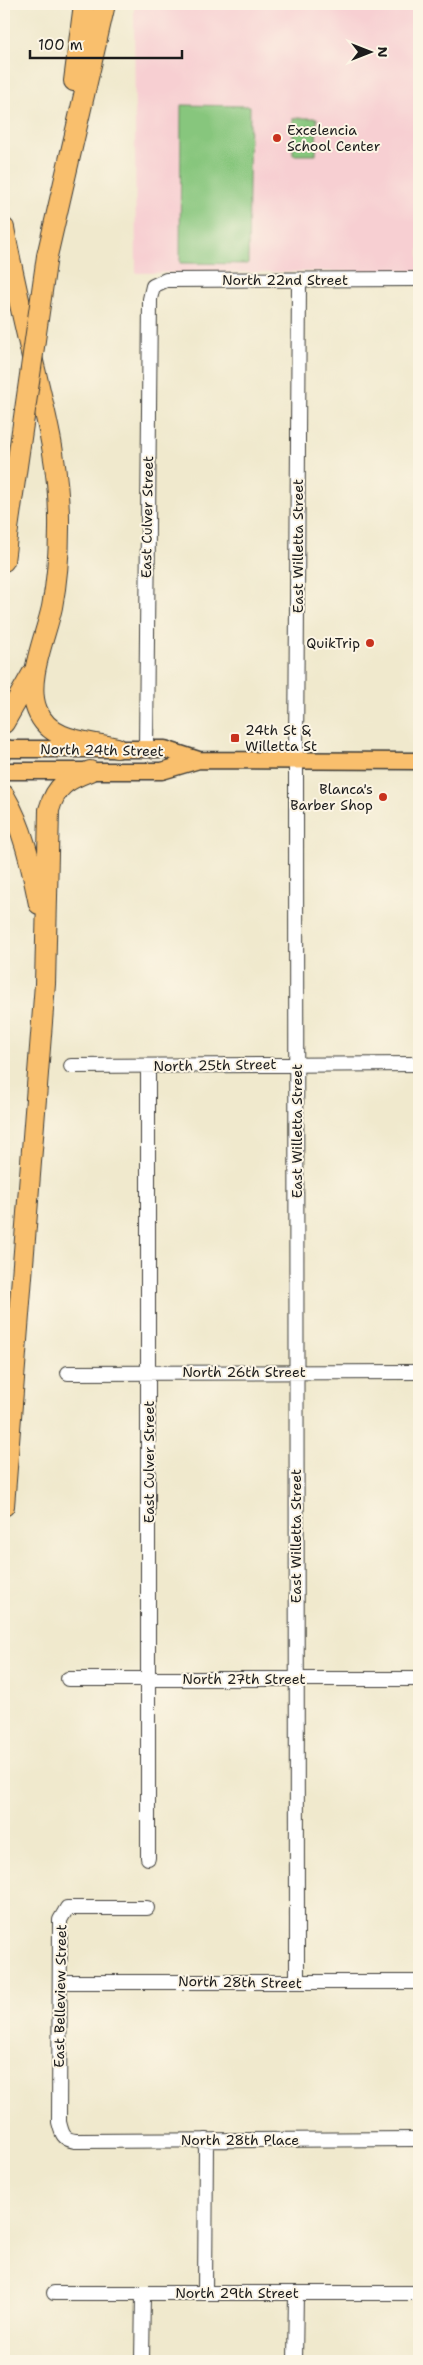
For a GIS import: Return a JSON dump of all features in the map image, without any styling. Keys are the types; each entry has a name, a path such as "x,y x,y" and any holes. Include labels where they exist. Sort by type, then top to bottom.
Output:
{"highway":[{"path":"4,561 60,159 81,41 84,4"},
{"path":"47,256 105,4"},
{"path":"4,228 54,446 58,479 59,527 55,587 37,666 34,697 36,707 44,723 53,731 69,740 89,741 117,748"},
{"path":"4,724 37,666"},
{"path":"4,1506 44,1004 49,810 53,797 59,787 72,778 90,771"},
{"path":"4,795 18,822 25,843 45,940"}],"main road":[{"name":"North 24th Street","path":"4,749 165,749 199,760"},
{"name":"North 24th Street","path":"4,771 162,771 199,760 419,761"}],"street":[{"name":"North 22nd Street","path":"153,286 166,280 419,279"},
{"name":"East Willetta Street","path":"297,1982 298,1064 296,761 299,280"},
{"name":"East Culver Street","path":"146,749 150,300 153,286"},
{"name":"North 25th Street","path":"72,1066 419,1064"},
{"name":"East Culver Street","path":"148,1066 148,1858"},
{"name":"North 26th Street","path":"68,1373 419,1372"},
{"name":"North 27th Street","path":"68,1679 419,1679"},
{"name":"East Belleview Street","path":"62,2135 59,2122 60,1920 67,1908 147,1908"},
{"name":"North 28th Street","path":"60,1982 419,1982"},
{"name":"North 28th Place","path":"62,2135 67,2140 75,2141 419,2139"},
{"path":"205,2293 206,2140"},
{"name":"North 29th Street","path":"54,2293 419,2293"},
{"path":"142,2361 143,2293"},
{"path":"295,2361 296,2293"}],"shaded area":[{"name":"Excelencia School Center","path":"134,4 419,4 419,271 136,273"}],"green space":[{"path":"181,105 250,106 248,264 180,263"},
{"path":"293,118 317,118 316,155 293,155"}],"place":[{"name":"Excelencia School Center","path":"277,138"},
{"name":"QuikTrip","path":"370,643"},
{"name":"24th St & Willetta St","path":"235,738"},
{"name":"Blanca's Barber Shop","path":"383,797"}]}
